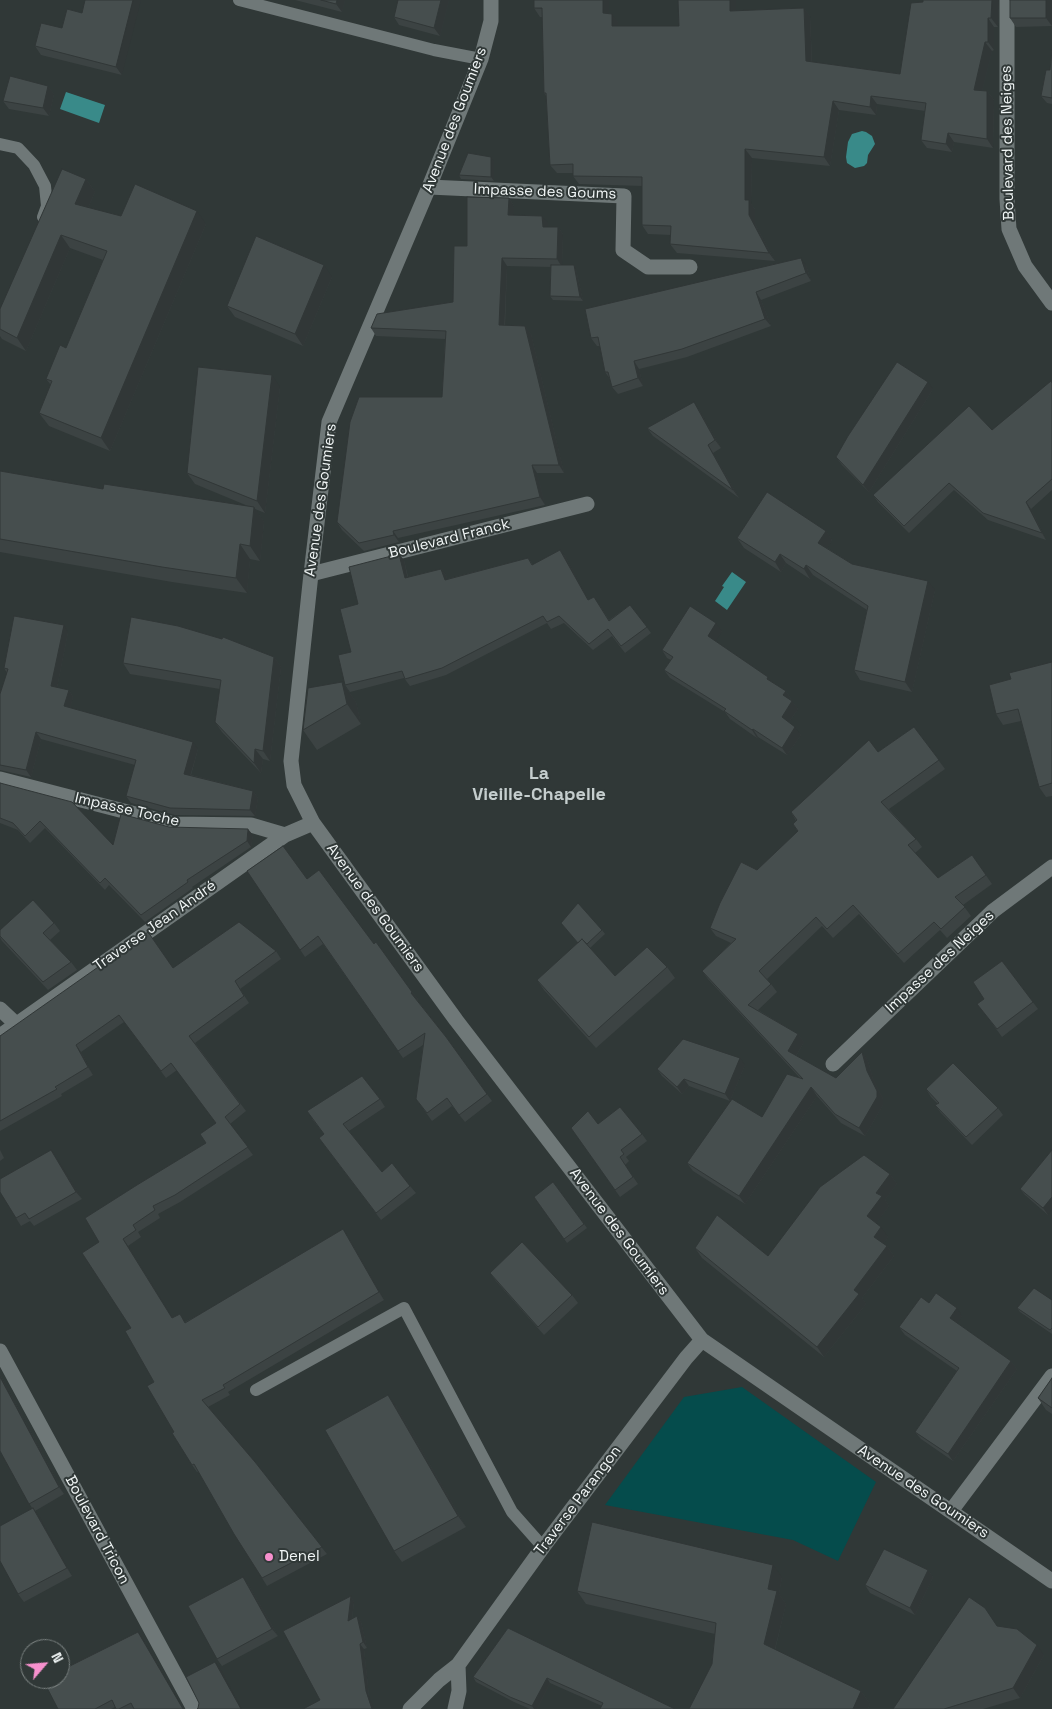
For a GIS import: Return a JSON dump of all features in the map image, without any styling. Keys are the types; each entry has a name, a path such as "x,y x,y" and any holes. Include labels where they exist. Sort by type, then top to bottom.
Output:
{"street":[{"name":"Avenue des Goumiers","path":"491,0 491,22 481,59 429,188 330,422 311,574 291,761 294,785 313,823 456,1020 702,1340 1052,1581"},
{"name":"Boulevard des Neiges","path":"1007,0 1008,230 1025,266 1051,298"},
{"name":"Impasse des Goums","path":"429,188 624,196 623,250 648,267 690,267"},
{"name":"Boulevard Franck","path":"311,574 587,504"},
{"name":"Impasse Toche","path":"0,779 174,824 251,825 285,835"},
{"name":"Traverse Jean André","path":"0,1036 285,835 313,823"},
{"name":"Impasse des Neiges","path":"834,1064 993,912 1052,867"},
{"path":"0,1009 16,1024"},
{"name":"Traverse Parangon","path":"410,1709 439,1680 458,1665 544,1547 686,1358 702,1340"},
{"name":"Boulevard Tricon","path":"0,1351 194,1709"},
{"path":"951,1511 1052,1376"},
{"path":"455,1709 459,1691 458,1665"}],"lane":[{"path":"239,0 434,50 481,59"},
{"path":"0,144 18,148 34,165 45,186 47,206 36,232"},
{"path":"256,1390 404,1308 512,1512 544,1547"}],"shaded area":[{"path":"66,92 105,105 99,123 60,109"},
{"path":"862,131 872,136 875,144 868,155 867,163 864,166 855,168 847,163 848,142 852,134"},
{"path":"732,572 746,582 727,610 715,601 724,587 722,586"},
{"path":"742,1387 876,1482 838,1561 793,1540 605,1505 684,1397"}],"building":[{"path":"85,0 133,0 116,67 35,46 41,23 62,28 67,9 82,13"},
{"path":"321,0 337,0 336,4"},
{"path":"398,0 441,0 434,28 394,17"},
{"path":"534,0 603,0 603,13 612,14 612,26 679,26 678,0 730,0 730,11 804,8 806,61 900,74 911,3 923,2 923,0 992,0 991,18 988,18 988,42 985,42 974,90 987,91 987,139 948,133 946,144 921,140 926,103 871,96 870,107 833,101 824,157 745,149 745,200 749,200 749,215 769,253 670,244 671,226 642,225 642,177 573,176 573,164 550,165 546,93 544,93 542,8 534,8"},
{"path":"1010,0 1046,0 1046,18 1010,18"},
{"path":"1052,50 1052,98 1041,96 1046,70 1050,70"},
{"path":"10,76 48,86 43,108 3,101"},
{"path":"468,153 491,157 491,177 459,175"},
{"path":"62,169 86,179 75,204 121,216 135,184 197,211 101,438 39,413 52,381 46,379 60,345 66,348 107,251 61,235 17,338 0,329 0,309"},
{"path":"467,197 509,198 508,215 542,216 543,227 558,227 557,259 502,258 499,325 525,326 559,465 532,465 540,497 393,531 394,535 359,543 337,522 350,422 359,397 442,397 446,331 371,328 377,314 453,302 454,246 467,246"},
{"path":"256,236 324,265 295,334 227,306"},
{"path":"801,258 806,273 756,292 765,319 682,349 634,361 638,378 612,387 608,372 605,372 598,337 591,338 585,309"},
{"path":"551,265 574,265 580,297 550,296"},
{"path":"897,362 928,382 863,485 836,457"},
{"path":"198,367 272,375 257,501 187,473"},
{"path":"1051,381 1052,479 1026,502 1042,533 983,513 949,483 904,526 873,495 969,406 992,430"},
{"path":"694,402 715,440 708,445 733,490 647,428"},
{"path":"0,471 103,489 104,484 254,507 250,546 240,544 236,578 0,539"},
{"path":"767,492 826,531 818,543 852,564 928,581 905,682 854,670 868,606 806,565 804,569 780,554 775,562 737,538"},
{"path":"560,550 588,600 594,597 609,621 630,605 647,627 621,646 608,629 589,644 559,616 547,622 543,616 442,668 405,679 402,671 345,685 338,655 351,652 340,609 358,604 349,567 399,554 405,578 441,569 445,580 528,558 532,565"},
{"path":"690,606 716,623 708,636 786,691 783,695 792,701 782,717 795,727 782,748 724,711 726,709 664,670 673,657 662,650"},
{"path":"14,616 64,625 51,686 69,690 64,706 193,742 184,774 253,791 250,810 170,808 126,796 136,760 36,732 26,770 0,765 0,694 8,669 4,668"},
{"path":"131,617 178,626 222,639 223,637 274,657 263,751 255,749 254,763 215,722 221,680 123,663"},
{"path":"1052,662 1052,783 1039,787 1018,709 996,714 989,685 1011,679 1009,673"},
{"path":"342,682 347,704 303,730 308,688"},
{"path":"914,727 939,760 881,802 916,839 908,845 938,878 972,855 986,875 955,897 965,907 941,929 934,922 898,954 853,905 827,929 816,917 759,971 771,984 748,1005 798,1034 788,1051 836,1078 862,1052 867,1071 877,1091 877,1097 859,1128 835,1114 811,1087 739,1196 687,1163 732,1099 762,1117 787,1074 803,1079 702,971 736,939 710,928 720,903 741,862 757,870 798,831 793,824 797,820 791,812 869,740 878,752"},
{"path":"0,783 72,802 113,845 121,814 169,827 248,829 247,841 187,880 188,882 141,915 105,878 100,883 40,821 25,836 13,823 0,818"},
{"path":"283,846 307,879 319,870 374,944 376,942 411,993 446,1037 487,1094 459,1115 447,1098 427,1113 416,1099 425,1033 398,1051 318,936 300,950 247,871"},
{"path":"33,900 54,923 43,933 71,962 43,982 0,936 0,930"},
{"path":"578,903 602,930 587,944 582,939 578,943 561,923"},
{"path":"239,922 276,951 235,981 244,996 189,1036 240,1104 225,1117 248,1147 175,1195 153,1206 155,1210 133,1225 136,1230 123,1239 172,1318 180,1314 185,1323 343,1229 379,1292 223,1385 225,1388 202,1400 255,1462 322,1547 262,1578 234,1534 194,1464 192,1465 172,1433 174,1432 147,1386 154,1382 125,1331 131,1328 82,1253 99,1242 85,1218 206,1143 200,1134 216,1123 171,1063 161,1071 119,1015 76,1045 88,1067 55,1087 57,1089 0,1121 0,1036 148,932 173,968"},
{"path":"582,939 615,976 647,947 667,967 589,1037 537,980"},
{"path":"1002,961 1033,1002 997,1029 977,1004 984,999 973,982"},
{"path":"683,1039 740,1058 725,1094 684,1079 677,1087 657,1069"},
{"path":"953,1063 998,1108 966,1137 935,1105 939,1103 926,1089"},
{"path":"362,1076 380,1099 343,1124 382,1172 392,1163 410,1186 376,1213 319,1138 324,1134 307,1111"},
{"path":"620,1107 642,1134 621,1150 624,1154 620,1157 633,1177 615,1190 571,1128 588,1111 598,1124"},
{"path":"51,1150 76,1192 29,1219 25,1213 16,1218 0,1192 0,1179"},
{"path":"1052,1150 1052,1197 1043,1208 1020,1189"},
{"path":"864,1155 890,1174 876,1193 882,1196 867,1216 881,1227 874,1237 887,1246 854,1290 859,1294 817,1347 695,1248 717,1215 768,1256 820,1187"},
{"path":"553,1182 584,1224 564,1239 534,1197"},
{"path":"522,1242 572,1295 538,1327 490,1273"},
{"path":"1034,1288 1052,1300 1052,1328 1050,1330 1017,1308"},
{"path":"936,1293 957,1308 950,1318 1011,1361 948,1454 915,1432 959,1368 899,1327 921,1297 929,1303"},
{"path":"0,1377 59,1487 29,1504 0,1451"},
{"path":"1052,1378 1052,1408 1038,1398"},
{"path":"388,1395 458,1516 394,1551 325,1430"},
{"path":"33,1508 67,1568 18,1594 0,1561 0,1526"},
{"path":"592,1522 773,1565 768,1589 777,1591 764,1644 861,1691 853,1709 689,1709 712,1664 716,1623 577,1591"},
{"path":"884,1549 928,1570 910,1608 865,1585"},
{"path":"243,1577 272,1629 217,1659 188,1606"},
{"path":"351,1596 348,1621 357,1616 363,1642 360,1644 366,1691 372,1709 303,1709 320,1700 283,1631"},
{"path":"969,1597 985,1608 997,1626 1017,1629 1037,1645 1013,1688 944,1709 893,1709"},
{"path":"508,1628 675,1709 600,1709 603,1703 547,1678 532,1706 510,1697 473,1677"},
{"path":"138,1632 183,1709 134,1709 131,1703 116,1709 112,1700 95,1709 58,1709 48,1689 70,1689 70,1666"},
{"path":"215,1662 241,1709 197,1709 199,1703 186,1677"}],"place":[{"name":"Denel","path":"269,1557"}],"district":[{"name":"La Vieille-Chapelle","path":"539,784"}]}
